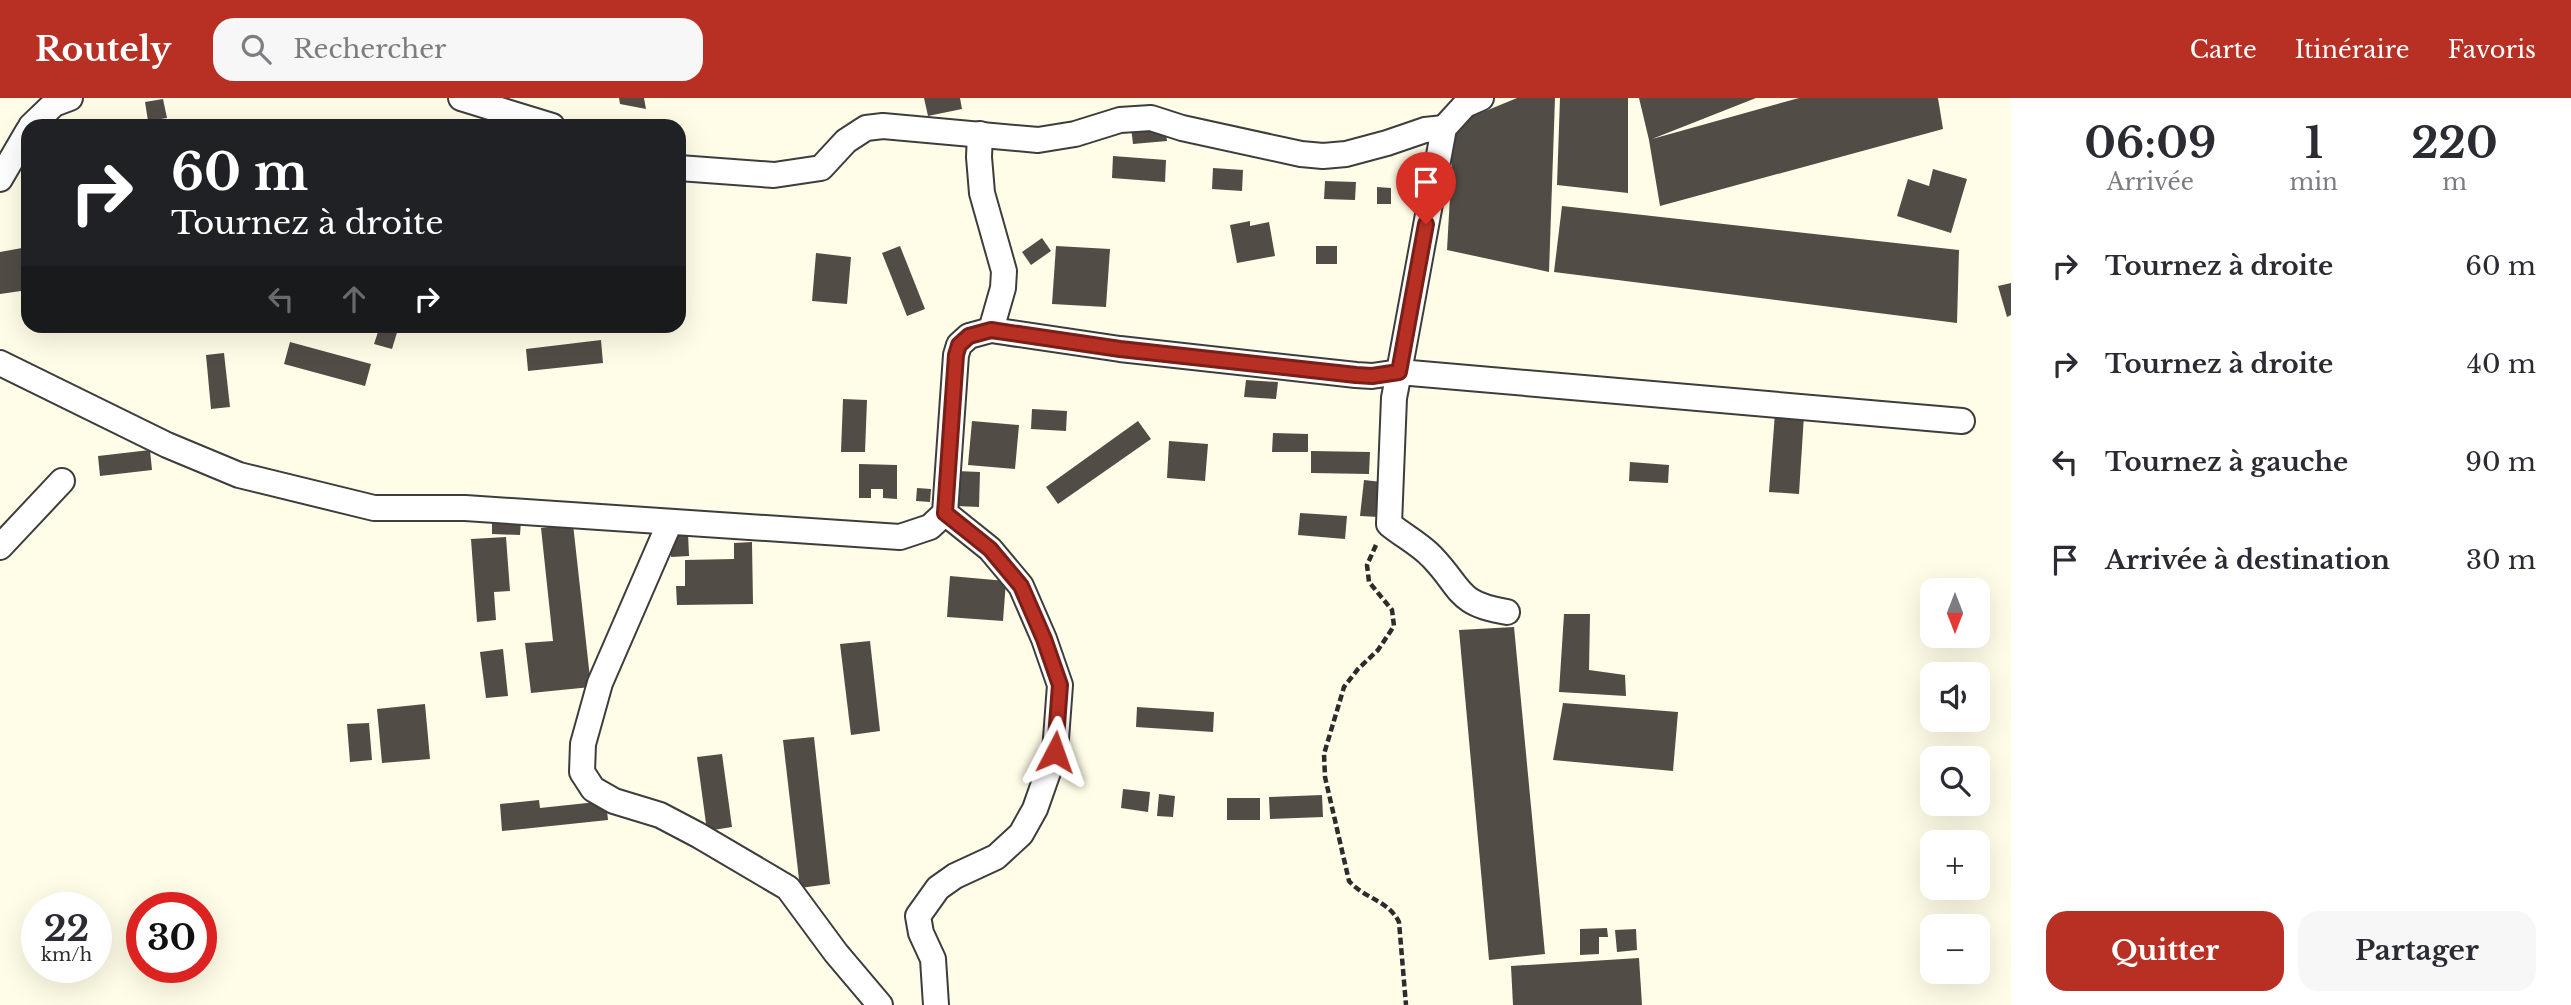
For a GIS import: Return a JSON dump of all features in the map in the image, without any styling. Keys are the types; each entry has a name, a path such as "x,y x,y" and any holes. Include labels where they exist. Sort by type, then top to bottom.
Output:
{"street":[{"path":"39,119 54,103 70,98"},
{"path":"461,98 529,119"},
{"path":"1481,98 1465,105 1444,128 1394,398 1389,524 1429,554 1470,603 1484,609 1507,612"},
{"path":"686,169 774,175 821,168 846,141 866,128 925,128 1038,140 1075,134 1120,120 1151,118 1182,128 1301,154 1323,156 1346,154 1425,130 1444,128"},
{"path":"980,134 982,193 1004,271 1003,288 991,330"},
{"path":"0,179 21,143"},
{"path":"0,363 167,445 239,475 374,509 465,508 900,537 930,527 945,513 956,355 959,345 969,336 991,330 1120,349 1356,375 1372,376 1399,372 1962,421"},
{"path":"0,547 62,481"},
{"path":"936,1005 933,959 921,933 918,916 938,888 955,876 996,857 1021,834 1035,809 1055,752 1060,685 1021,586 990,549 945,513"},
{"path":"670,522 600,683 583,744 582,772 593,789 614,801 660,815 788,888 836,953 880,1005"}],"path":[{"path":"1389,524 1371,552 1367,565 1369,582 1392,610 1394,626 1378,650 1344,687 1324,754 1325,776 1349,881 1359,892 1393,911 1399,922 1406,1005"}],"building":[{"path":"619,98 644,98 646,109 620,104"},
{"path":"924,98 960,98 962,109 928,116"},
{"path":"1517,98 1555,98 1549,272 1447,250 1454,124"},
{"path":"1560,98 1628,98 1628,193 1557,185"},
{"path":"1639,98 1756,98 1652,139 1799,98 1938,98 1943,129 1660,206"},
{"path":"163,99 167,118 148,119 145,102"},
{"path":"1165,124 1167,141 1133,144 1131,127"},
{"path":"1113,156 1166,160 1165,182 1112,178"},
{"path":"1213,168 1243,170 1242,191 1212,189"},
{"path":"1933,169 1967,179 1951,233 1897,216 1908,179 1929,186"},
{"path":"1325,181 1356,182 1355,200 1324,199"},
{"path":"1377,187 1391,188 1391,204 1377,204"},
{"path":"1562,206 1959,250 1957,323 1554,272"},
{"path":"1250,221 1250,226 1269,222 1275,256 1237,263 1230,225"},
{"path":"1042,238 1051,251 1031,265 1022,252"},
{"path":"900,246 925,309 907,316 882,253"},
{"path":"1056,246 1110,249 1106,307 1052,304"},
{"path":"1316,246 1337,246 1337,264 1316,264"},
{"path":"21,248 21,291 0,294 0,252"},
{"path":"816,253 851,257 847,304 812,301"},
{"path":"2011,283 2011,315 2007,317 1998,286"},
{"path":"378,333 397,333 392,349 374,344"},
{"path":"601,340 603,363 528,371 526,349"},
{"path":"290,342 371,364 365,386 284,364"},
{"path":"224,353 230,407 211,409 206,355"},
{"path":"1246,380 1278,382 1276,399 1244,397"},
{"path":"843,399 867,400 865,452 841,452"},
{"path":"1032,409 1067,411 1066,431 1031,429"},
{"path":"1775,413 1804,415 1799,494 1769,492"},
{"path":"972,421 1019,425 1015,469 968,465"},
{"path":"1138,421 1151,439 1058,504 1046,487"},
{"path":"1273,433 1308,434 1308,452 1272,452"},
{"path":"1169,441 1208,444 1205,481 1167,478"},
{"path":"150,450 152,470 100,476 98,456"},
{"path":"1311,451 1370,452 1369,474 1311,473"},
{"path":"1630,462 1669,465 1668,483 1629,481"},
{"path":"859,464 897,465 897,499 883,498 883,489 871,489 871,498 859,498"},
{"path":"957,471 980,472 979,507 956,506"},
{"path":"1364,480 1382,482 1379,517 1360,516"},
{"path":"917,488 931,489 930,502 916,501"},
{"path":"1300,513 1347,516 1345,539 1298,535"},
{"path":"492,520 521,521 520,535 492,534"},
{"path":"573,524 591,687 531,693 525,643 553,641 541,528"},
{"path":"688,533 689,556 671,557 669,534"},
{"path":"506,537 510,591 494,592 496,620 477,622 471,539"},
{"path":"752,542 753,604 677,605 676,586 685,586 685,560 734,559 734,543"},
{"path":"950,576 1006,581 1003,621 947,617"},
{"path":"1564,614 1590,614 1589,670 1625,675 1626,696 1559,692"},
{"path":"1514,627 1545,954 1489,960 1459,630"},
{"path":"870,641 880,731 851,735 840,644"},
{"path":"503,649 508,696 486,698 480,652"},
{"path":"1563,703 1678,712 1673,771 1553,760"},
{"path":"425,704 430,759 382,763 377,709"},
{"path":"1137,707 1214,712 1213,732 1136,727"},
{"path":"369,723 372,760 350,762 347,724"},
{"path":"814,737 830,884 800,888 783,740"},
{"path":"722,754 732,827 707,831 697,757"},
{"path":"1123,789 1150,792 1148,812 1121,808"},
{"path":"1159,794 1175,796 1173,817 1157,816"},
{"path":"1322,795 1323,817 1270,819 1269,797"},
{"path":"1227,798 1260,798 1260,820 1227,820"},
{"path":"539,800 540,808 606,801 608,820 502,831 500,804"},
{"path":"1607,928 1608,937 1599,937 1599,954 1580,955 1580,929"},
{"path":"1636,929 1637,950 1617,952 1615,930"},
{"path":"1639,958 1642,1005 1513,1005 1511,966"}],"route":[{"path":"1055,752 1060,685 1021,586 990,549 945,513 956,355 959,345 969,336 991,330 1120,349 1356,375 1372,376 1399,372 1426,224"}]}
